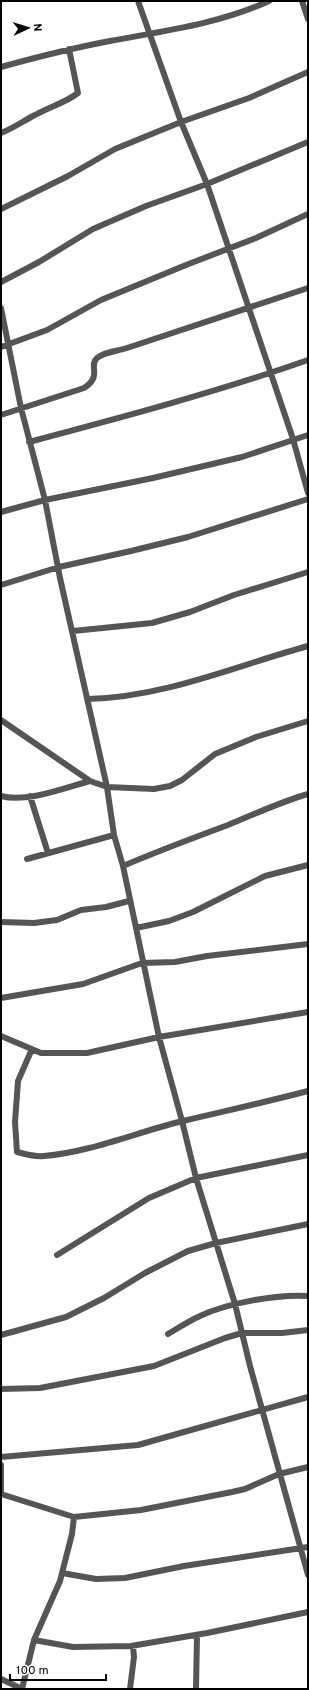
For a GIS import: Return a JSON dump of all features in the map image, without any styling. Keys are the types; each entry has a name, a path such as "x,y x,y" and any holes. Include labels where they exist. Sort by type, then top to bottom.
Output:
{"street":[{"path":"138,1 181,122 207,184 293,439 308,493"},
{"path":"1,67 69,49 211,21 254,8 269,1"},
{"path":"302,1 308,19"},
{"path":"1,133 14,128 35,115 71,98 78,93 69,49"},
{"path":"1,208 68,176 115,150 181,122 249,98 308,72"},
{"path":"1,282 39,262 93,229 146,206 207,184 308,142"},
{"path":"4,345 47,330 101,300 228,249 308,214"},
{"path":"1,415 88,385 95,376 93,363 103,354 127,348 249,309 308,288"},
{"path":"1,308 4,345 45,500 72,631 107,787 114,835 123,866 158,1037 182,1121 196,1178 235,1304 262,1411 308,1575"},
{"path":"29,442 130,415 270,374 308,360"},
{"path":"1,512 45,500 153,478 242,457 308,435"},
{"path":"1,585 59,567 131,552 188,537 308,499"},
{"path":"72,631 152,623 190,612 308,572"},
{"path":"88,699 109,699 186,684 273,655 308,646"},
{"path":"1,720 90,781 107,787 154,789 170,786 182,780 215,754 256,737 308,721"},
{"path":"1,796 19,798 90,781"},
{"path":"123,866 290,799 308,794"},
{"path":"30,796 48,853"},
{"path":"27,859 114,835"},
{"path":"136,928 169,921 193,912 265,876 308,865"},
{"path":"1,922 34,923 57,920 81,910 106,907 130,901"},
{"path":"1,998 38,993 83,984 142,963 176,962 207,956 308,944"},
{"path":"1,1036 41,1053 87,1052 158,1037 308,1012"},
{"path":"32,1049 18,1081 15,1122 17,1152 42,1156 110,1142 182,1121 308,1091"},
{"path":"57,1255 149,1198 196,1178 308,1155"},
{"path":"1,1335 66,1318 104,1298 145,1273 188,1251 216,1243 308,1224"},
{"path":"168,1334 200,1316 235,1304 276,1297 308,1296"},
{"path":"1,1389 40,1388 154,1366 242,1333 282,1333 308,1330"},
{"path":"1,1457 138,1445 308,1397"},
{"path":"1,1465 1,1494 74,1517 141,1510 232,1492 245,1489 279,1474 308,1467"},
{"path":"1,1679 22,1689 34,1640 60,1580 72,1534 74,1517"},
{"path":"62,1573 96,1579 125,1578 184,1566 300,1547 308,1547"},
{"path":"34,1640 73,1647 133,1646 197,1635 308,1612"},
{"path":"196,1689 197,1635"},
{"path":"130,1689 134,1657 133,1646"}]}
